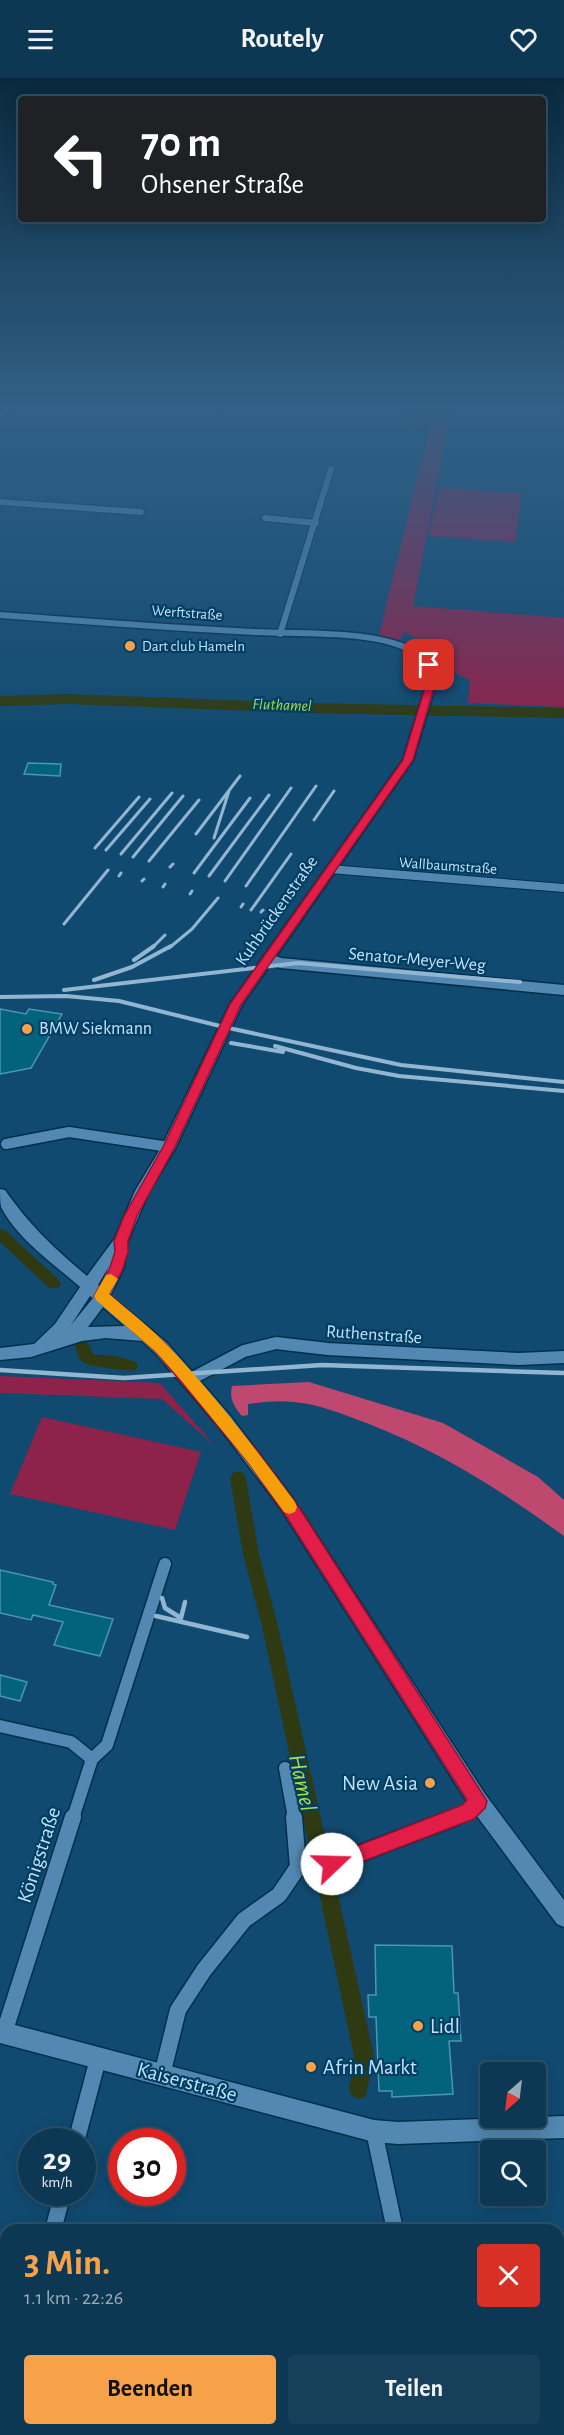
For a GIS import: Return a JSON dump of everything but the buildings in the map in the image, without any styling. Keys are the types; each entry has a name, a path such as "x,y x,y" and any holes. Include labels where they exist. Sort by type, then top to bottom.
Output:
{"street":[{"path":"280,634 318,516"},
{"path":"265,518 316,522"},
{"name":"Werftstraße","path":"0,615 372,638"},
{"name":"Kuhbrückenstraße","path":"95,1291 115,1271 122,1252 121,1241 142,1191 169,1147 236,1004 408,760 432,681 429,665 424,658 397,644 372,638"},
{"name":"Wallbaumstraße","path":"330,869 564,888"},
{"name":"Senator-Meyer-Weg","path":"268,959 293,964 564,990"},
{"path":"6,1144 69,1132 169,1147"},
{"path":"0,1194 22,1225 147,1335 225,1422 287,1504 478,1801 564,1917"},
{"path":"67,1340 87,1319 95,1291"},
{"path":"39,1349 95,1291"},
{"path":"0,1354 25,1353 84,1334 106,1331 147,1335"},
{"name":"Ruthenstraße","path":"189,1380 244,1351 276,1344 519,1359 564,1356"},
{"name":"Königstraße","path":"2,2033 92,1759 107,1745 165,1564"},
{"path":"0,1726 71,1742 92,1759"},
{"path":"162,2075 178,2010 244,1920 279,1895 298,1867 297,1836 285,1768"},
{"path":"332,1864 468,1812 478,1801"},
{"name":"Kaiserstraße","path":"2,2033 374,2131 398,2133 564,2127"},
{"path":"80,2128 98,2059"},
{"path":"374,2131 394,2224"},
{"path":"55,2224 59,2206"}],"shaded area":[{"path":"408,516 431,516 413,606 564,618 564,707 468,703 470,680 451,671 438,651 405,632 397,643 378,639"},
{"path":"433,516 519,516 515,542 428,536"},
{"path":"0,1376 160,1383 215,1446 162,1399 0,1393"},
{"path":"309,1382 443,1423 538,1477 564,1500 564,1536 470,1474 396,1435 323,1407 288,1401 248,1404 248,1415 242,1416 232,1399 232,1386"},
{"path":"42,1417 201,1452 175,1530 10,1494"}],"waterway":[{"name":"Fluthamel","path":"0,701 68,699 310,708 564,713"},
{"name":"Hamel","path":"0,1234 54,1284"},
{"name":"Hamel","path":"82,1346 85,1356 91,1361 103,1360 131,1366"},
{"name":"Hamel","path":"238,1478 251,1554 270,1626 364,2056 359,2089"}],"railway":[{"path":"196,834 240,776"},
{"path":"246,886 316,786"},
{"path":"225,881 291,788"},
{"path":"214,838 229,791"},
{"path":"314,820 334,791"},
{"path":"121,854 172,793"},
{"path":"209,876 269,795"},
{"path":"133,857 183,796"},
{"path":"95,848 139,797"},
{"path":"194,873 250,798"},
{"path":"106,850 150,799"},
{"path":"149,861 199,800"},
{"path":"251,910 291,854"},
{"path":"170,867 173,864"},
{"path":"64,924 108,870"},
{"path":"169,948 192,929 218,898"},
{"path":"154,946 165,935"},
{"path":"134,960 154,946"},
{"path":"94,980 132,967 171,946"},
{"path":"64,990 298,963 520,982"},
{"path":"0,997 66,996 119,1001 224,1027 401,1065 564,1082"},
{"path":"231,1043 283,1052"},
{"path":"275,1046 356,1068 399,1076 564,1091"},
{"path":"0,1370 124,1378 322,1365 564,1373"},
{"path":"162,1598 165,1608 181,1618 185,1602"},
{"path":"156,1616 247,1637"}],"slow traffic":[{"path":"111,1279 101,1296 161,1348 225,1422 289,1507"}],"place":[{"name":"Dart club Hameln","path":"130,646"},
{"name":"BMW Siekmann","path":"27,1029"},
{"name":"New Asia","path":"430,1783"},
{"name":"Lidl","path":"418,2026"},
{"name":"Afrin Markt","path":"311,2067"}],"route":[{"path":"332,1864 468,1812 478,1801 413,1703 294,1514 253,1457 161,1348 101,1296 115,1271 122,1252 121,1241 130,1216 142,1191 169,1147 236,1004 361,823 408,760 432,681 432,671 429,665"}]}
